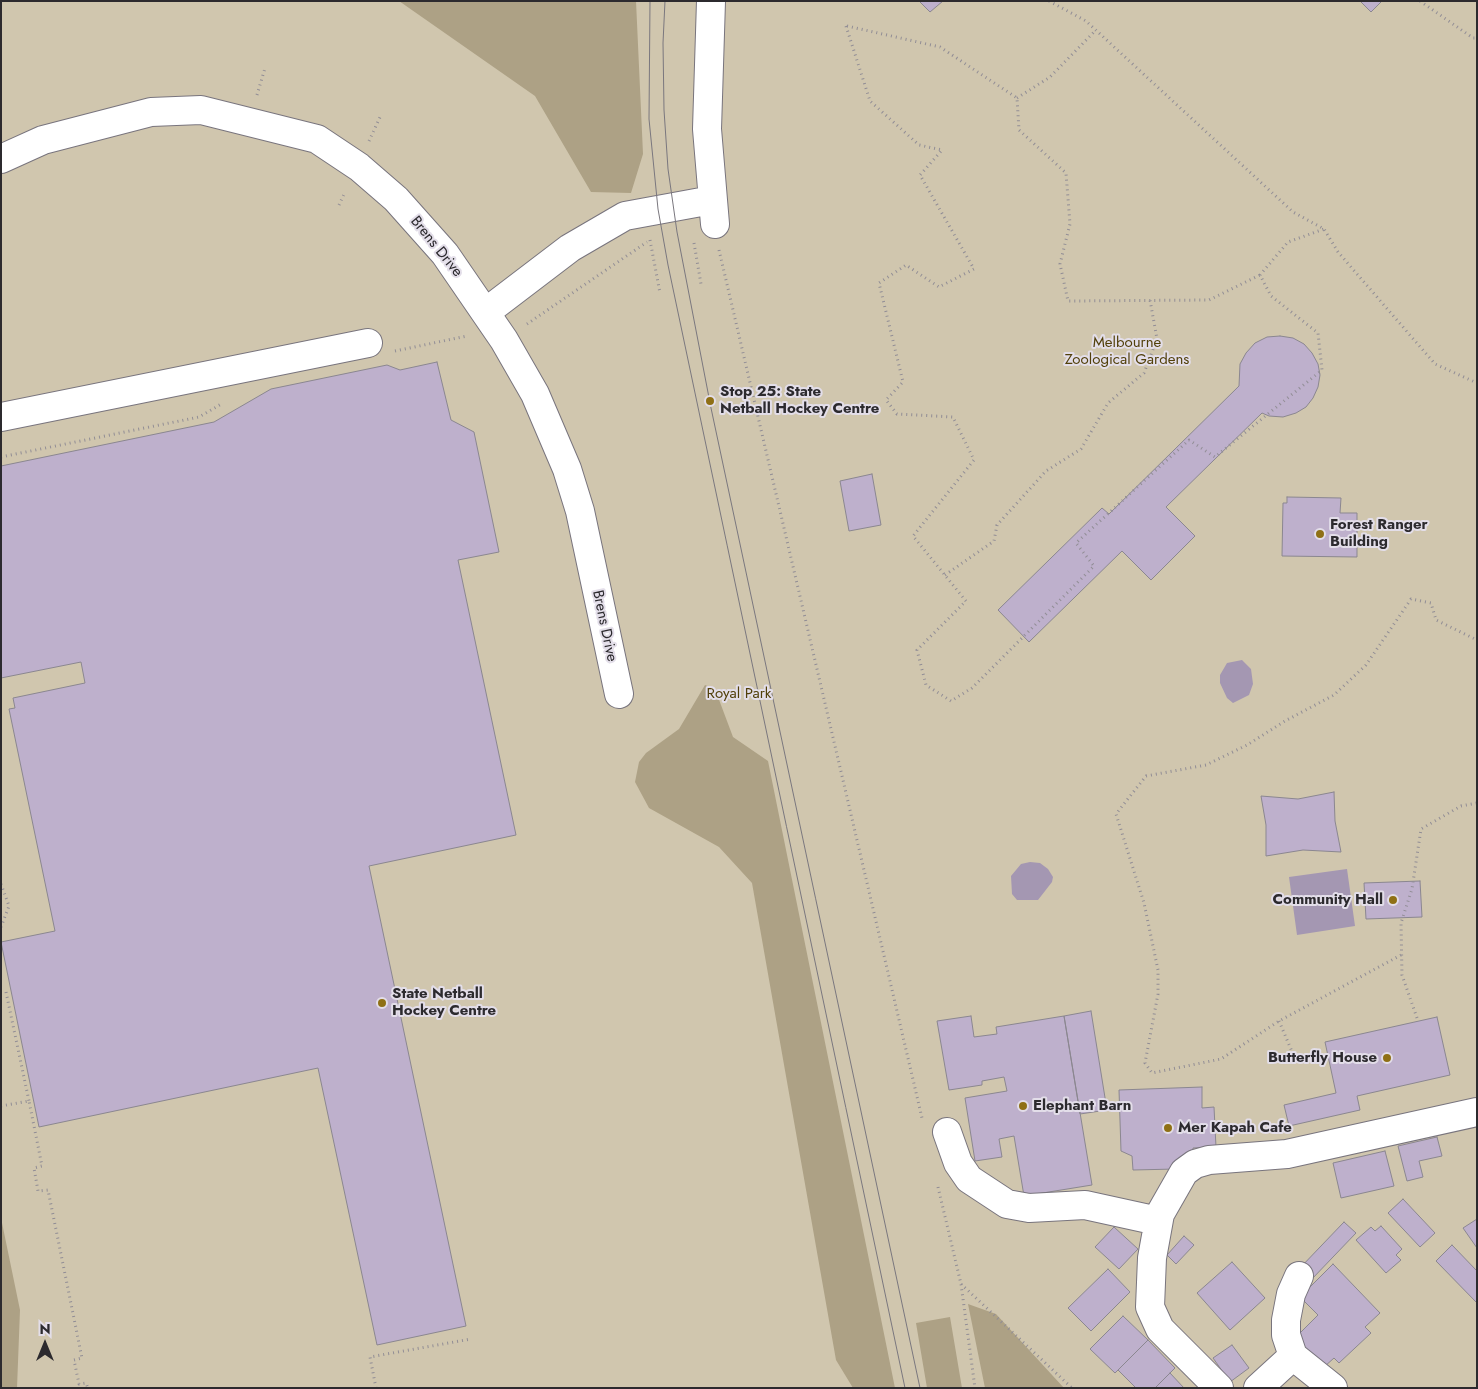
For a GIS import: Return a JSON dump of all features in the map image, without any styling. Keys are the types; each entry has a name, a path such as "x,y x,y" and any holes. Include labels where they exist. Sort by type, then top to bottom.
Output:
{"street":[{"path":"486,312 570,248 625,216 707,221 707,129 711,1"},
{"name":"Brens Drive","path":"1,159 43,140 151,112 201,110 317,139 359,167 396,199 445,254 486,312 535,394 567,469 580,511 619,694"},
{"path":"1,417 368,344"},
{"path":"1219,1388 1160,1329 1150,1307 1153,1245 1158,1221 1174,1186 1184,1172 1195,1164 1226,1158 1293,1153 1477,1112"},
{"path":"947,1132 958,1163 969,1179 1007,1204 1028,1208 1085,1205 1158,1221"},
{"path":"1299,1276 1291,1294 1286,1320 1286,1335 1293,1356 1333,1388"},
{"path":"1258,1388 1293,1356"}],"path":[{"path":"1050,1 1086,21 1293,212 1324,229 1338,252 1435,364 1477,383"},
{"path":"1420,1 1473,38 1477,38"},
{"path":"1017,98 940,47 846,26 870,102 918,145 942,150 920,175 974,269 939,287 906,265 879,283 903,382 886,400 897,414 952,417 974,460 913,536 966,601 917,650 926,684 951,701 972,688 1094,566 1076,542 1189,440 1214,457 1322,370 1318,332 1271,296 1260,275"},
{"path":"1017,98 1050,77 1096,30"},
{"path":"1017,98 1019,130 1066,173 1070,224 1060,264 1068,301 1209,300 1260,275 1288,242 1324,229"},
{"path":"701,284 707,221"},
{"path":"707,221 722,266 922,1119"},
{"path":"650,240 660,293"},
{"path":"945,575 994,541 997,525 1046,471 1081,449 1108,403 1144,373 1158,339 1150,300"},
{"path":"1401,955 1279,1021 1221,1059 1152,1073 1145,1063 1158,994 1158,970 1144,903 1116,814 1146,776 1206,765 1247,746 1285,721 1334,696 1366,665 1412,599 1431,603 1436,620 1477,640"},
{"path":"1417,1018 1402,975 1400,923 1412,889 1421,829 1461,806 1477,803"},
{"path":"1,884 9,906 1,927"},
{"path":"6,992 42,1166 34,1168 38,1191 48,1190 82,1358 74,1360 78,1384 86,1383 88,1388"},
{"path":"1279,1021 1293,1054"},
{"path":"1,1106 29,1101"},
{"path":"936,1177 961,1284 975,1388"},
{"path":"961,1284 1072,1388"},
{"path":"376,1388 370,1357 471,1339"}],"green space":[{"name":"Royal Park","path":"1,1 1477,1 1477,1388 1,1388"}],"shaded area":[{"path":"399,1 636,1 643,154 631,193 591,192 535,96"},
{"path":"1242,660 1251,669 1253,684 1249,695 1233,703 1227,698 1220,683 1220,675 1227,663"},
{"path":"705,685 715,689 733,737 768,761 895,1388 853,1388 836,1360 752,883 719,847 649,808 635,782 639,762 646,753 679,729"},
{"path":"1030,862 1040,863 1048,869 1053,877 1052,882 1038,900 1017,900 1012,894 1011,876 1021,864"},
{"path":"1347,869 1355,926 1297,935 1289,877"},
{"path":"1,1218 20,1310 17,1388 1,1388"},
{"path":"968,1304 996,1314 1064,1388 985,1388"},
{"path":"950,1317 962,1388 927,1388 916,1323"}],"building":[{"path":"919,1 943,1 930,12"},
{"path":"1360,1 1382,1 1371,12"},
{"path":"1267,337 1293,338 1304,344 1318,364 1320,375 1318,387 1306,407 1296,413 1283,417 1269,416 1262,413 1166,507 1195,536 1151,580 1122,551 1029,642 998,610 1102,508 1109,514 1239,386 1240,364 1246,353 1255,343"},
{"path":"437,362 451,420 474,432 499,552 458,560 516,835 369,866 466,1326 377,1345 318,1068 39,1127 1,942 55,931 9,709 15,708 13,698 85,683 81,662 1,678 1,466 214,422 271,389 387,365 400,370"},
{"path":"872,474 881,525 849,531 840,481"},
{"name":"Forest Ranger Building","path":"1287,497 1341,498 1340,513 1357,513 1357,557 1282,556 1283,503 1287,503"},
{"path":"1334,792 1335,821 1341,852 1303,850 1266,856 1266,825 1261,796 1298,799"},
{"name":"Community Hall","path":"1420,881 1422,917 1366,919 1364,883"},
{"path":"1091,1011 1107,1110 1080,1114 1064,1016"},
{"name":"Elephant Barn","path":"971,1016 974,1037 997,1034 996,1027 1064,1016 1092,1185 1024,1196 1014,1136 999,1139 1002,1157 975,1161 965,1098 1007,1091 1004,1077 982,1081 982,1085 949,1090 937,1021"},
{"name":"Butterfly House","path":"1437,1017 1450,1075 1357,1096 1360,1110 1289,1126 1284,1105 1336,1093 1325,1042"},
{"name":"Mer Kapah Cafe","path":"1202,1087 1202,1108 1214,1107 1216,1147 1193,1148 1193,1155 1176,1169 1133,1170 1132,1156 1121,1151 1119,1090"},
{"path":"1437,1137 1442,1156 1419,1161 1423,1177 1407,1181 1398,1146"},
{"path":"1385,1151 1394,1186 1341,1198 1333,1163"},
{"path":"1403,1199 1435,1233 1420,1247 1388,1213"},
{"path":"1477,1219 1477,1248 1463,1228"},
{"path":"1344,1222 1356,1233 1311,1280 1299,1269"},
{"path":"1381,1226 1402,1249 1396,1255 1401,1260 1386,1273 1356,1240 1371,1227 1375,1231"},
{"path":"1114,1227 1138,1249 1119,1269 1095,1247"},
{"path":"1184,1236 1194,1245 1176,1264 1167,1255"},
{"path":"1452,1245 1477,1271 1477,1303 1436,1261"},
{"path":"1232,1262 1265,1298 1230,1330 1197,1293"},
{"path":"1333,1264 1380,1313 1365,1327 1371,1333 1339,1363 1334,1358 1324,1367 1295,1338 1318,1315 1300,1297"},
{"path":"1108,1269 1130,1292 1091,1331 1068,1308"},
{"path":"1123,1316 1148,1340 1115,1373 1090,1349"},
{"path":"1148,1340 1175,1368 1155,1388 1136,1388 1118,1370"},
{"path":"1232,1345 1249,1368 1230,1382 1213,1358"},
{"path":"1170,1373 1184,1388 1155,1388"}],"tram line":[{"path":"650,1 649,119 658,209 668,265 905,1388"},
{"path":"665,1 663,43 664,110 668,169 677,232 711,408 920,1388"}],"place":[{"name":"Stop 25: State Netball Hockey Centre","path":"710,401"},
{"name":"Forest Ranger Building","path":"1320,534"},
{"name":"Community Hall","path":"1393,900"},
{"name":"State Netball Hockey Centre","path":"382,1003"},
{"name":"Butterfly House","path":"1387,1058"},
{"name":"Elephant Barn","path":"1023,1106"},
{"name":"Mer Kapah Cafe","path":"1168,1128"}],"park label":[{"name":"Melbourne Zoological Gardens","path":"1127,352"}]}
